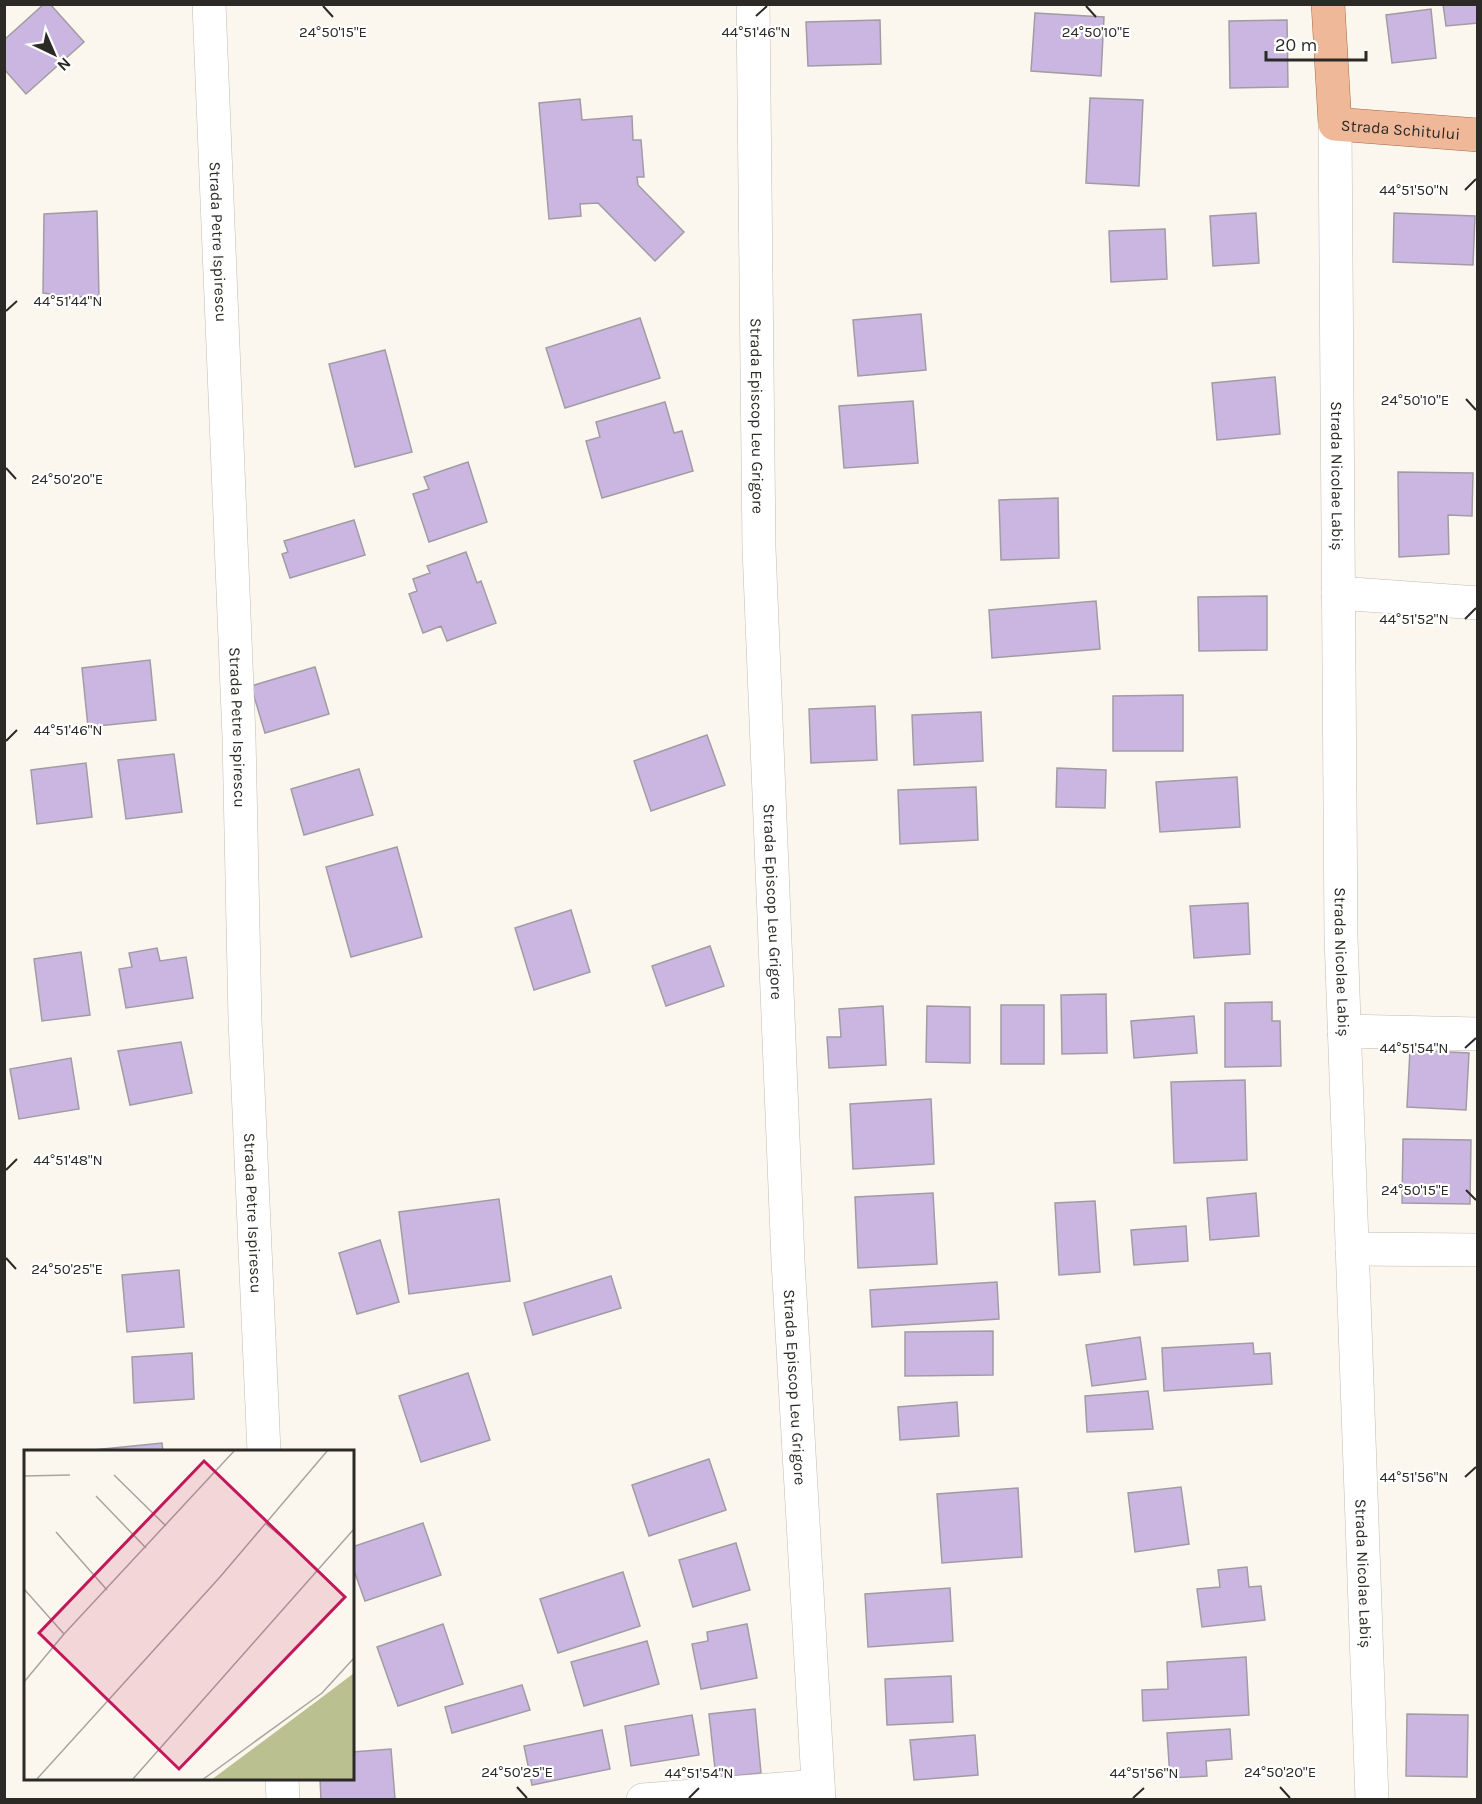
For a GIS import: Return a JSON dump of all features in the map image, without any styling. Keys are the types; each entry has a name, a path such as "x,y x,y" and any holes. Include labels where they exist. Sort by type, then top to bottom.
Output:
{"main road":[{"name":"Strada Schitului","path":"1328,4 1335,123 1478,135"}],"street":[{"name":"Strada Petre Ispirescu","path":"209,4 239,737 245,1020 264,1450"},
{"name":"Strada Episcop Leu Grigore","path":"753,4 759,548 788,1261 819,1792"},
{"name":"Strada Nicolae Labiș","path":"1335,123 1341,937 1372,1800"},
{"path":"1338,593 1478,603"},
{"path":"1344,1031 1478,1034"},
{"path":"1352,1249 1478,1250"},
{"path":"282,1780 283,1800"},
{"path":"644,1800 819,1792"}],"building":[{"path":"44,4 50,4 84,42 26,94 4,69 4,40"},
{"path":"1443,4 1478,4 1478,23 1446,26"},
{"path":"1431,9 1436,58 1392,63 1386,15"},
{"path":"1035,13 1104,17 1101,76 1031,71"},
{"path":"880,20 881,64 808,66 806,22"},
{"path":"1287,20 1288,87 1230,88 1229,21"},
{"path":"1090,98 1143,100 1139,186 1086,183"},
{"path":"580,99 582,120 632,116 633,140 641,140 644,177 637,177 638,185 684,232 655,261 598,203 580,204 581,216 549,219 539,103"},
{"path":"97,211 99,296 73,297 43,293 44,214"},
{"path":"1256,213 1259,263 1213,266 1210,216"},
{"path":"1394,213 1475,216 1473,265 1393,262"},
{"path":"1165,229 1167,279 1111,282 1109,231"},
{"path":"921,314 926,370 858,376 853,320"},
{"path":"640,318 660,378 565,408 546,348"},
{"path":"385,350 412,452 355,467 329,364"},
{"path":"1275,377 1280,434 1217,440 1212,383"},
{"path":"913,401 918,463 844,468 839,406"},
{"path":"665,402 674,433 682,431 693,471 602,498 586,441 600,437 596,422"},
{"path":"468,462 487,522 429,542 413,494 429,489 424,477"},
{"path":"1398,472 1473,473 1472,516 1448,515 1449,554 1399,557"},
{"path":"1058,498 1059,558 1001,560 999,500"},
{"path":"354,520 365,555 290,578 282,554 288,552 284,541"},
{"path":"466,552 477,583 481,581 496,623 447,641 441,626 423,633 409,594 417,591 413,579 430,573 427,566"},
{"path":"1267,596 1267,650 1199,651 1198,597"},
{"path":"1096,601 1100,649 992,658 989,610"},
{"path":"150,660 156,720 88,727 82,668"},
{"path":"315,667 329,714 265,733 251,686"},
{"path":"1183,695 1183,751 1113,751 1113,696"},
{"path":"875,706 877,760 811,763 809,709"},
{"path":"981,712 983,761 914,765 912,715"},
{"path":"707,735 725,785 651,811 634,761"},
{"path":"174,754 182,812 126,819 118,760"},
{"path":"86,763 92,817 37,824 31,770"},
{"path":"1057,768 1106,770 1105,808 1056,807"},
{"path":"359,769 373,815 304,835 291,789"},
{"path":"1237,777 1240,827 1160,832 1156,782"},
{"path":"976,787 978,840 900,844 898,790"},
{"path":"397,847 422,937 351,957 326,867"},
{"path":"1248,903 1250,954 1194,958 1190,906"},
{"path":"571,910 590,972 534,990 515,928"},
{"path":"710,946 724,986 666,1006 652,966"},
{"path":"157,948 160,961 186,957 193,998 126,1008 119,969 132,967 129,953"},
{"path":"81,952 90,1015 42,1021 34,959"},
{"path":"1106,994 1107,1053 1062,1054 1061,995"},
{"path":"1272,1002 1272,1021 1280,1021 1281,1066 1225,1067 1225,1003"},
{"path":"1001,1005 1044,1005 1044,1064 1001,1064"},
{"path":"883,1006 886,1065 829,1068 827,1037 841,1037 839,1009"},
{"path":"927,1006 970,1007 970,1063 926,1062"},
{"path":"1194,1016 1197,1053 1134,1058 1131,1021"},
{"path":"181,1042 192,1093 130,1105 118,1051"},
{"path":"1410,1050 1469,1053 1466,1110 1407,1107"},
{"path":"71,1058 79,1109 19,1119 10,1069"},
{"path":"1245,1080 1247,1160 1174,1163 1171,1082"},
{"path":"931,1099 934,1164 853,1169 850,1104"},
{"path":"1403,1139 1471,1140 1470,1204 1402,1203"},
{"path":"933,1193 937,1264 858,1268 855,1197"},
{"path":"1256,1193 1259,1236 1210,1240 1207,1198"},
{"path":"499,1199 510,1281 409,1294 399,1212"},
{"path":"1095,1201 1100,1272 1059,1275 1055,1203"},
{"path":"1186,1226 1188,1261 1134,1265 1131,1230"},
{"path":"380,1240 399,1302 357,1314 339,1253"},
{"path":"179,1270 184,1327 127,1332 122,1275"},
{"path":"611,1276 621,1308 533,1335 524,1303"},
{"path":"997,1282 999,1319 872,1327 870,1290"},
{"path":"993,1331 993,1375 905,1376 905,1332"},
{"path":"1140,1337 1146,1379 1092,1386 1086,1345"},
{"path":"1253,1343 1254,1354 1270,1353 1272,1384 1164,1391 1162,1348"},
{"path":"192,1353 194,1399 134,1403 132,1357"},
{"path":"468,1373 490,1440 421,1462 399,1396"},
{"path":"1148,1391 1153,1429 1087,1432 1085,1396"},
{"path":"957,1402 959,1436 900,1440 898,1407"},
{"path":"162,1443 163,1450 93,1450"},
{"path":"709,1459 726,1510 649,1536 632,1485"},
{"path":"1181,1487 1189,1544 1135,1552 1128,1493"},
{"path":"1018,1488 1022,1557 942,1563 937,1494"},
{"path":"423,1523 441,1575 365,1601 354,1571 354,1546"},
{"path":"736,1543 750,1590 693,1607 679,1560"},
{"path":"1247,1567 1249,1587 1261,1586 1265,1620 1202,1627 1197,1589 1220,1587 1218,1570"},
{"path":"623,1572 640,1626 558,1653 540,1599"},
{"path":"950,1588 953,1641 868,1647 865,1594"},
{"path":"443,1624 463,1684 398,1706 377,1647"},
{"path":"747,1624 757,1678 701,1689 692,1644 708,1641 707,1632"},
{"path":"647,1641 659,1684 584,1706 571,1662"},
{"path":"1246,1657 1249,1715 1143,1721 1142,1690 1168,1689 1167,1662"},
{"path":"951,1676 953,1722 887,1725 885,1679"},
{"path":"522,1685 530,1710 452,1733 445,1707"},
{"path":"755,1709 761,1773 716,1778 709,1714"},
{"path":"1407,1714 1468,1715 1467,1777 1406,1776"},
{"path":"692,1715 699,1755 631,1766 625,1726"},
{"path":"1230,1729 1232,1759 1206,1761 1207,1776 1170,1778 1167,1733"},
{"path":"602,1730 610,1769 532,1785 524,1746"},
{"path":"975,1735 978,1775 914,1780 910,1740"},
{"path":"391,1749 395,1799 321,1800 320,1780 354,1780 354,1752"}]}
